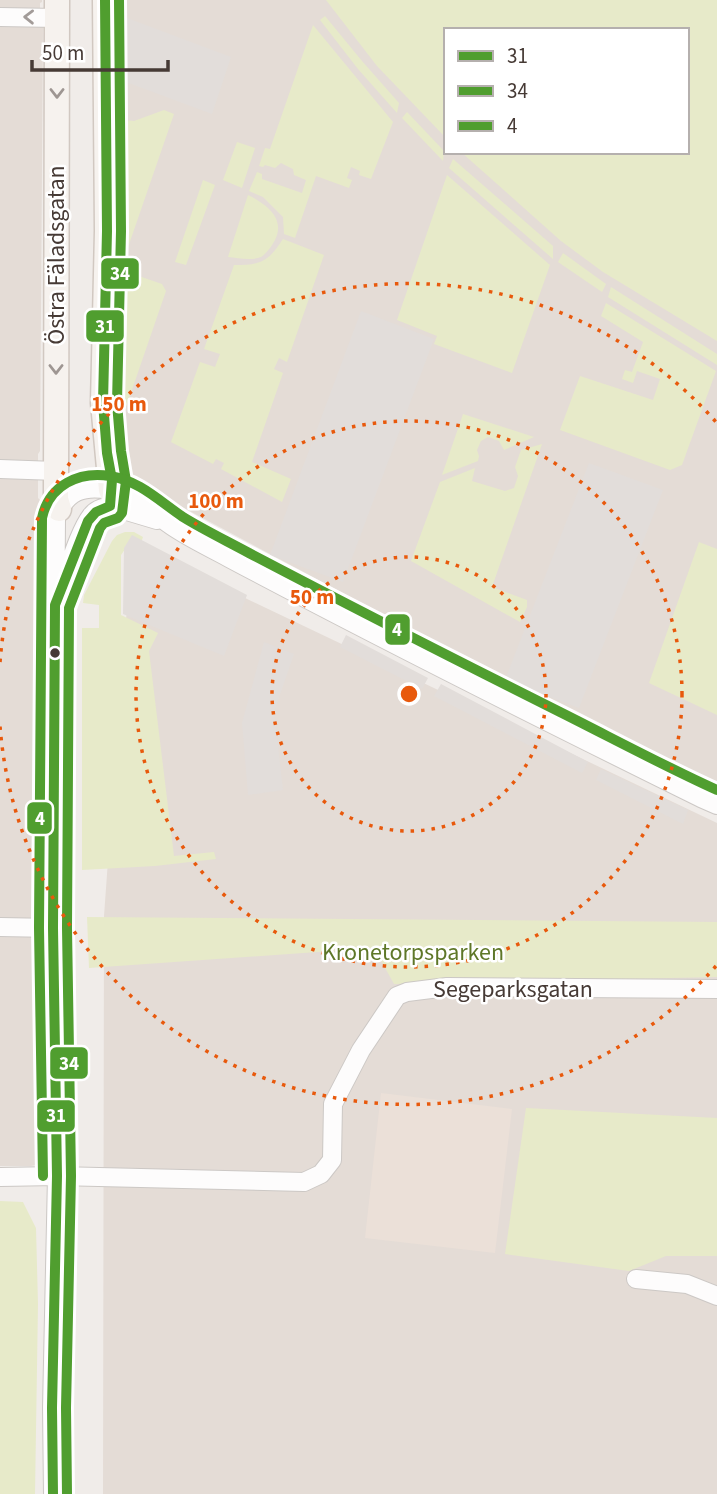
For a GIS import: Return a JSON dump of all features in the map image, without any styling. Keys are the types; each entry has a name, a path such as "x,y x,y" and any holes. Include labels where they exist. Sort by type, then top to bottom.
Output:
{"street":[{"name":"Östra Fäladsgatan","path":"105,0 107,231 103,404 111,498"},
{"name":"Östra Fäladsgatan","path":"53,1494 57,1176 53,928 56,518 59,509 55,499 57,9"},
{"path":"0,17 57,9"},
{"path":"0,469 56,471"},
{"path":"111,498 90,516 86,525 59,509 65,499 87,488 111,498 138,499 171,525 228,558 431,663 717,805"},
{"name":"Östra Fäladsgatan","path":"55,605 86,525"},
{"path":"0,928 53,928"},
{"name":"Segeparksgatan","path":"0,1177 304,1182 321,1174 332,1160 333,1104 361,1050 397,996 407,992 447,987 717,989"},
{"path":"636,1279 687,1284 717,1296"}],"shaded area":[{"path":"0,0 42,0 40,25 43,26 38,454 41,920 37,921 37,937 41,938 41,1154 36,1165 31,1166 0,1166"},
{"path":"119,0 717,0 717,783 459,655 124,476"},
{"path":"127,18 231,57 212,114 126,82"},
{"path":"361,311 434,339 343,582 270,555"},
{"path":"589,463 663,490 579,708 505,680"},
{"path":"132,535 247,595 224,656 123,614 124,548"},
{"path":"134,545 717,823 717,1494 103,1494 104,916 124,638"},
{"path":"346,635 428,678 422,689 340,647"},
{"path":"264,642 294,654 274,712 283,790 248,795 242,723"},
{"path":"441,684 588,762 582,773 434,696"},
{"path":"601,769 688,810 683,824 596,780"},
{"path":"381,1093 512,1109 495,1253 365,1238"}],"green space":[{"path":"326,0 717,0 717,341 603,272 561,241 463,154 689,154 689,28 444,28 444,136 377,66"},
{"path":"325,16 399,103 397,113 320,20"},
{"path":"313,25 393,122 371,179 359,175 360,171 351,167 347,178 352,180 349,188 316,176 295,238 284,234 283,217 263,197 249,191 257,172 262,174 262,179 302,193 306,180 294,175 293,169 281,163 275,168 259,166 265,148 270,149"},
{"path":"164,110 174,114 125,256 124,120 134,121"},
{"path":"407,112 444,151 443,161 402,118"},
{"path":"237,142 255,148 242,188 223,180"},
{"path":"453,159 553,246 553,259 449,168"},
{"path":"447,175 550,265 512,373 434,344 437,336 397,320"},
{"path":"203,180 215,185 186,265 175,262"},
{"path":"248,195 272,213 276,218 278,232 272,245 261,257 228,257"},
{"path":"283,239 324,255 287,362 279,358 274,369 283,373 252,462 291,479 282,502 221,469 224,463 216,459 213,464 171,442 200,362 215,367 220,354 204,349 234,265 263,261"},
{"path":"563,253 606,284 602,292 558,262"},
{"path":"130,273 162,284 166,291 125,410 124,277"},
{"path":"611,287 717,354 717,365 608,297"},
{"path":"606,303 716,371 682,465 670,470 560,430 580,376 653,400 660,379 637,371 633,383 622,379 625,370 632,372 643,342 601,316"},
{"path":"463,414 534,437 504,450 499,441 488,437 481,441 477,450 478,461 442,475"},
{"path":"542,444 492,587 527,600 527,607 520,622 411,561 440,482 475,468 472,481 505,491 514,488 518,476 515,467 521,450"},
{"path":"125,532 134,532 143,537 140,546 130,542 121,555 121,615 158,633 149,651 174,856 214,852 216,859 82,870 82,628 99,628 99,605 83,603 84,595 112,541"},
{"path":"699,542 717,549 717,715 649,683"},
{"name":"Kronetorpsparken","path":"87,917 717,922 717,977 394,984 374,948 89,968"},
{"path":"526,1108 717,1118 717,1256 666,1256 629,1271 505,1254"},
{"path":"0,1201 23,1202 36,1228 38,1304 35,1494 0,1494"}],"transit line":[{"name":"31","path":"53,1494 57,1176 53,928 55,605 88,521 96,512 110,506 112,480 103,403 107,231 105,0"},
{"name":"34","path":"67,1494 71,1176 67,928 69,608 100,528 122,513 126,481 117,403 121,231 119,0"},
{"name":"4","path":"43,1176 39,928 42,518 51,497 67,483 77,478 98,475 131,482 191,522 249,553 717,790"}]}
